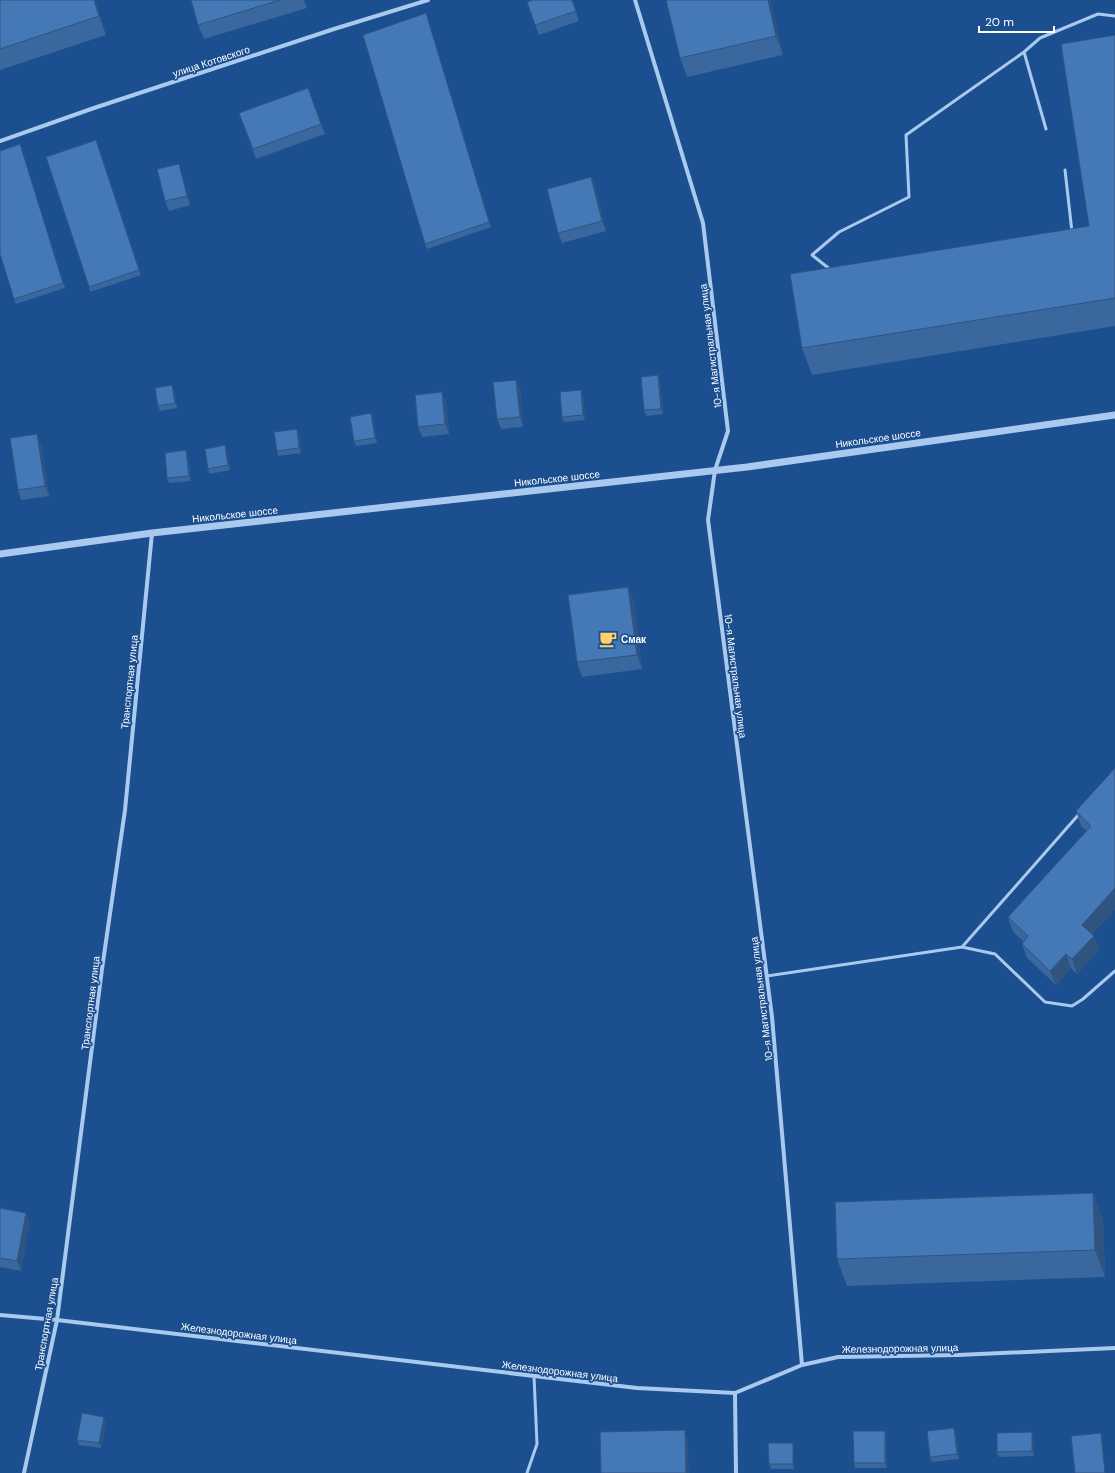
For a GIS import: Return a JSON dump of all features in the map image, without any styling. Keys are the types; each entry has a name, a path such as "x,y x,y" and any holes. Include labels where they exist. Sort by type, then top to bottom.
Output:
{"street":[{"name":"улица Котовского","path":"0,141 102,105 334,29 428,0"},
{"name":"10-я Магистральная улица","path":"635,0 703,223 728,431 716,470 708,520 772,1017 802,1365"},
{"name":"Никольское шоссе","path":"0,554 152,533 716,470 1115,415"},
{"name":"Транспортная улица","path":"24,1473 57,1320 102,968 124,810 152,533"},
{"name":"Железнодорожная улица","path":"0,1315 57,1320 637,1388 735,1394 802,1365 838,1357 958,1355 1115,1348"},
{"path":"735,1394 736,1473"}],"lane":[{"path":"834,273 812,254 839,232 909,197 906,135 1024,52 1040,38 1098,14 1115,16"},
{"path":"1024,52 1046,129"},
{"path":"1065,170 1072,237"},
{"path":"962,946 1085,808"},
{"path":"767,976 962,946 996,954 1046,1002 1072,1006 1083,999 1115,971"},
{"path":"527,1473 537,1444 534,1376"}],"building":[{"path":"0,0 94,0 99,16 0,49"},
{"path":"191,0 280,0 198,25"},
{"path":"533,0 572,0 576,11 535,25 527,2"},
{"path":"666,0 768,0 776,36 680,58"},
{"path":"426,13 489,222 425,244 363,35"},
{"path":"1115,35 1115,298 802,348 790,274 1089,226 1061,44"},
{"path":"308,88 321,124 253,149 239,113"},
{"path":"96,140 139,270 89,287 46,157"},
{"path":"20,144 63,283 14,299 0,254 0,151"},
{"path":"179,164 187,196 165,201 157,169"},
{"path":"591,177 602,221 558,233 547,189"},
{"path":"658,375 661,409 644,410 641,377"},
{"path":"516,380 520,417 497,419 493,382"},
{"path":"172,385 175,403 158,406 155,388"},
{"path":"581,390 583,415 562,417 560,392"},
{"path":"442,392 445,424 418,427 415,395"},
{"path":"371,413 375,438 354,441 350,417"},
{"path":"297,429 299,448 277,451 274,432"},
{"path":"37,434 45,486 18,490 10,438"},
{"path":"225,445 228,465 208,469 205,449"},
{"path":"186,450 189,476 167,478 165,453"},
{"name":"Смак","path":"628,587 637,655 577,662 568,595"},
{"path":"1115,768 1115,888 1082,925 1094,936 1072,959 1066,954 1050,971 1022,944 1028,936 1008,917 1091,826 1076,811"},
{"path":"1093,1193 1095,1250 837,1259 835,1202"},
{"path":"0,1208 26,1213 17,1261 0,1258"},
{"path":"82,1413 104,1417 99,1443 77,1440"},
{"path":"954,1428 957,1454 930,1457 927,1431"},
{"path":"685,1430 686,1473 601,1473 600,1432"},
{"path":"853,1431 885,1431 885,1463 854,1463"},
{"path":"1032,1432 1032,1451 997,1452 997,1433"},
{"path":"1101,1433 1105,1473 1075,1473 1071,1436"},
{"path":"768,1443 793,1443 793,1464 769,1464"}],"place":[{"name":"Смак","path":"608,639"}]}
